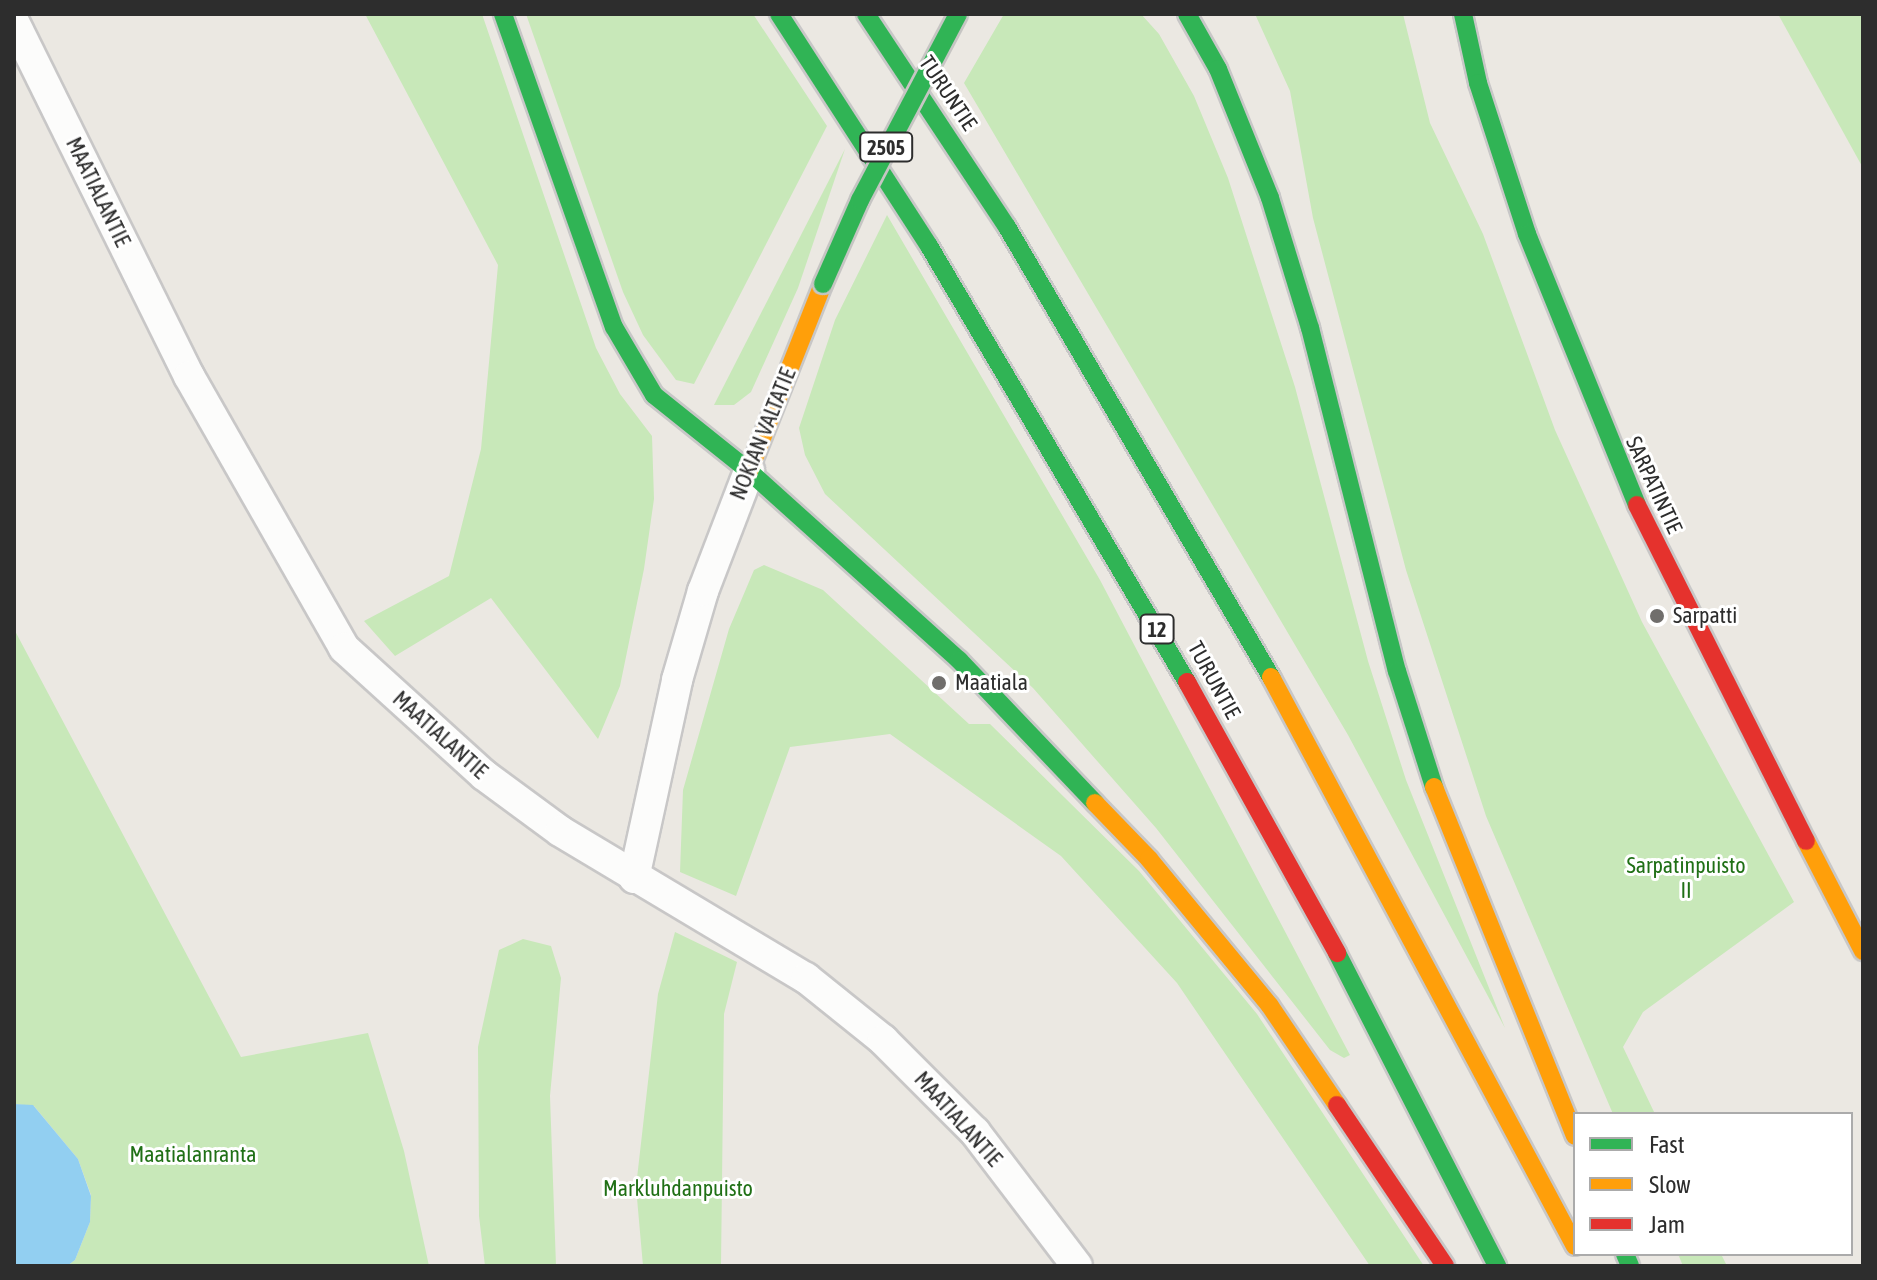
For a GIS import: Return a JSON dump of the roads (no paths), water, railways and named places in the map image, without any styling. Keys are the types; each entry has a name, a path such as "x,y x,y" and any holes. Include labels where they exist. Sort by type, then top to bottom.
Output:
{"main road":[{"path":"503,14 587,254 633,366 654,395 749,471 959,660 1149,859 1270,1006 1445,1266"},
{"name":"TURUNTIE","path":"779,14 929,246 1164,640 1362,999 1497,1266"},
{"name":"TURUNTIE","path":"866,14 1007,227 1234,608 1573,1242"},
{"name":"NOKIAN VALTATIE","path":"749,471 823,284 866,187 958,14"},
{"path":"1187,14 1218,69 1270,198 1310,328 1397,671 1446,824 1573,1131"},
{"name":"SARPATINTIE","path":"1463,14 1478,83 1527,234 1600,424 1682,603 1863,951"}],"street":[{"name":"MAATIALANTIE","path":"14,22 189,376 344,648 484,775 634,878 806,978 880,1037 975,1132 1077,1266"},
{"name":"NOKIAN VALTATIE","path":"634,878 677,680 703,591 749,471"}],"water":[{"path":"14,1104 33,1105 78,1159 91,1196 90,1222 75,1260 67,1266 14,1266"}],"place":[{"name":"Sarpatti","path":"1657,616"},
{"name":"Maatiala","path":"939,683"}],"park label":[{"name":"Sarpatinpuisto II","path":"1686,878"},
{"name":"Maatialanranta","path":"193,1155"},
{"name":"Markluhdanpuisto","path":"678,1189"}]}
